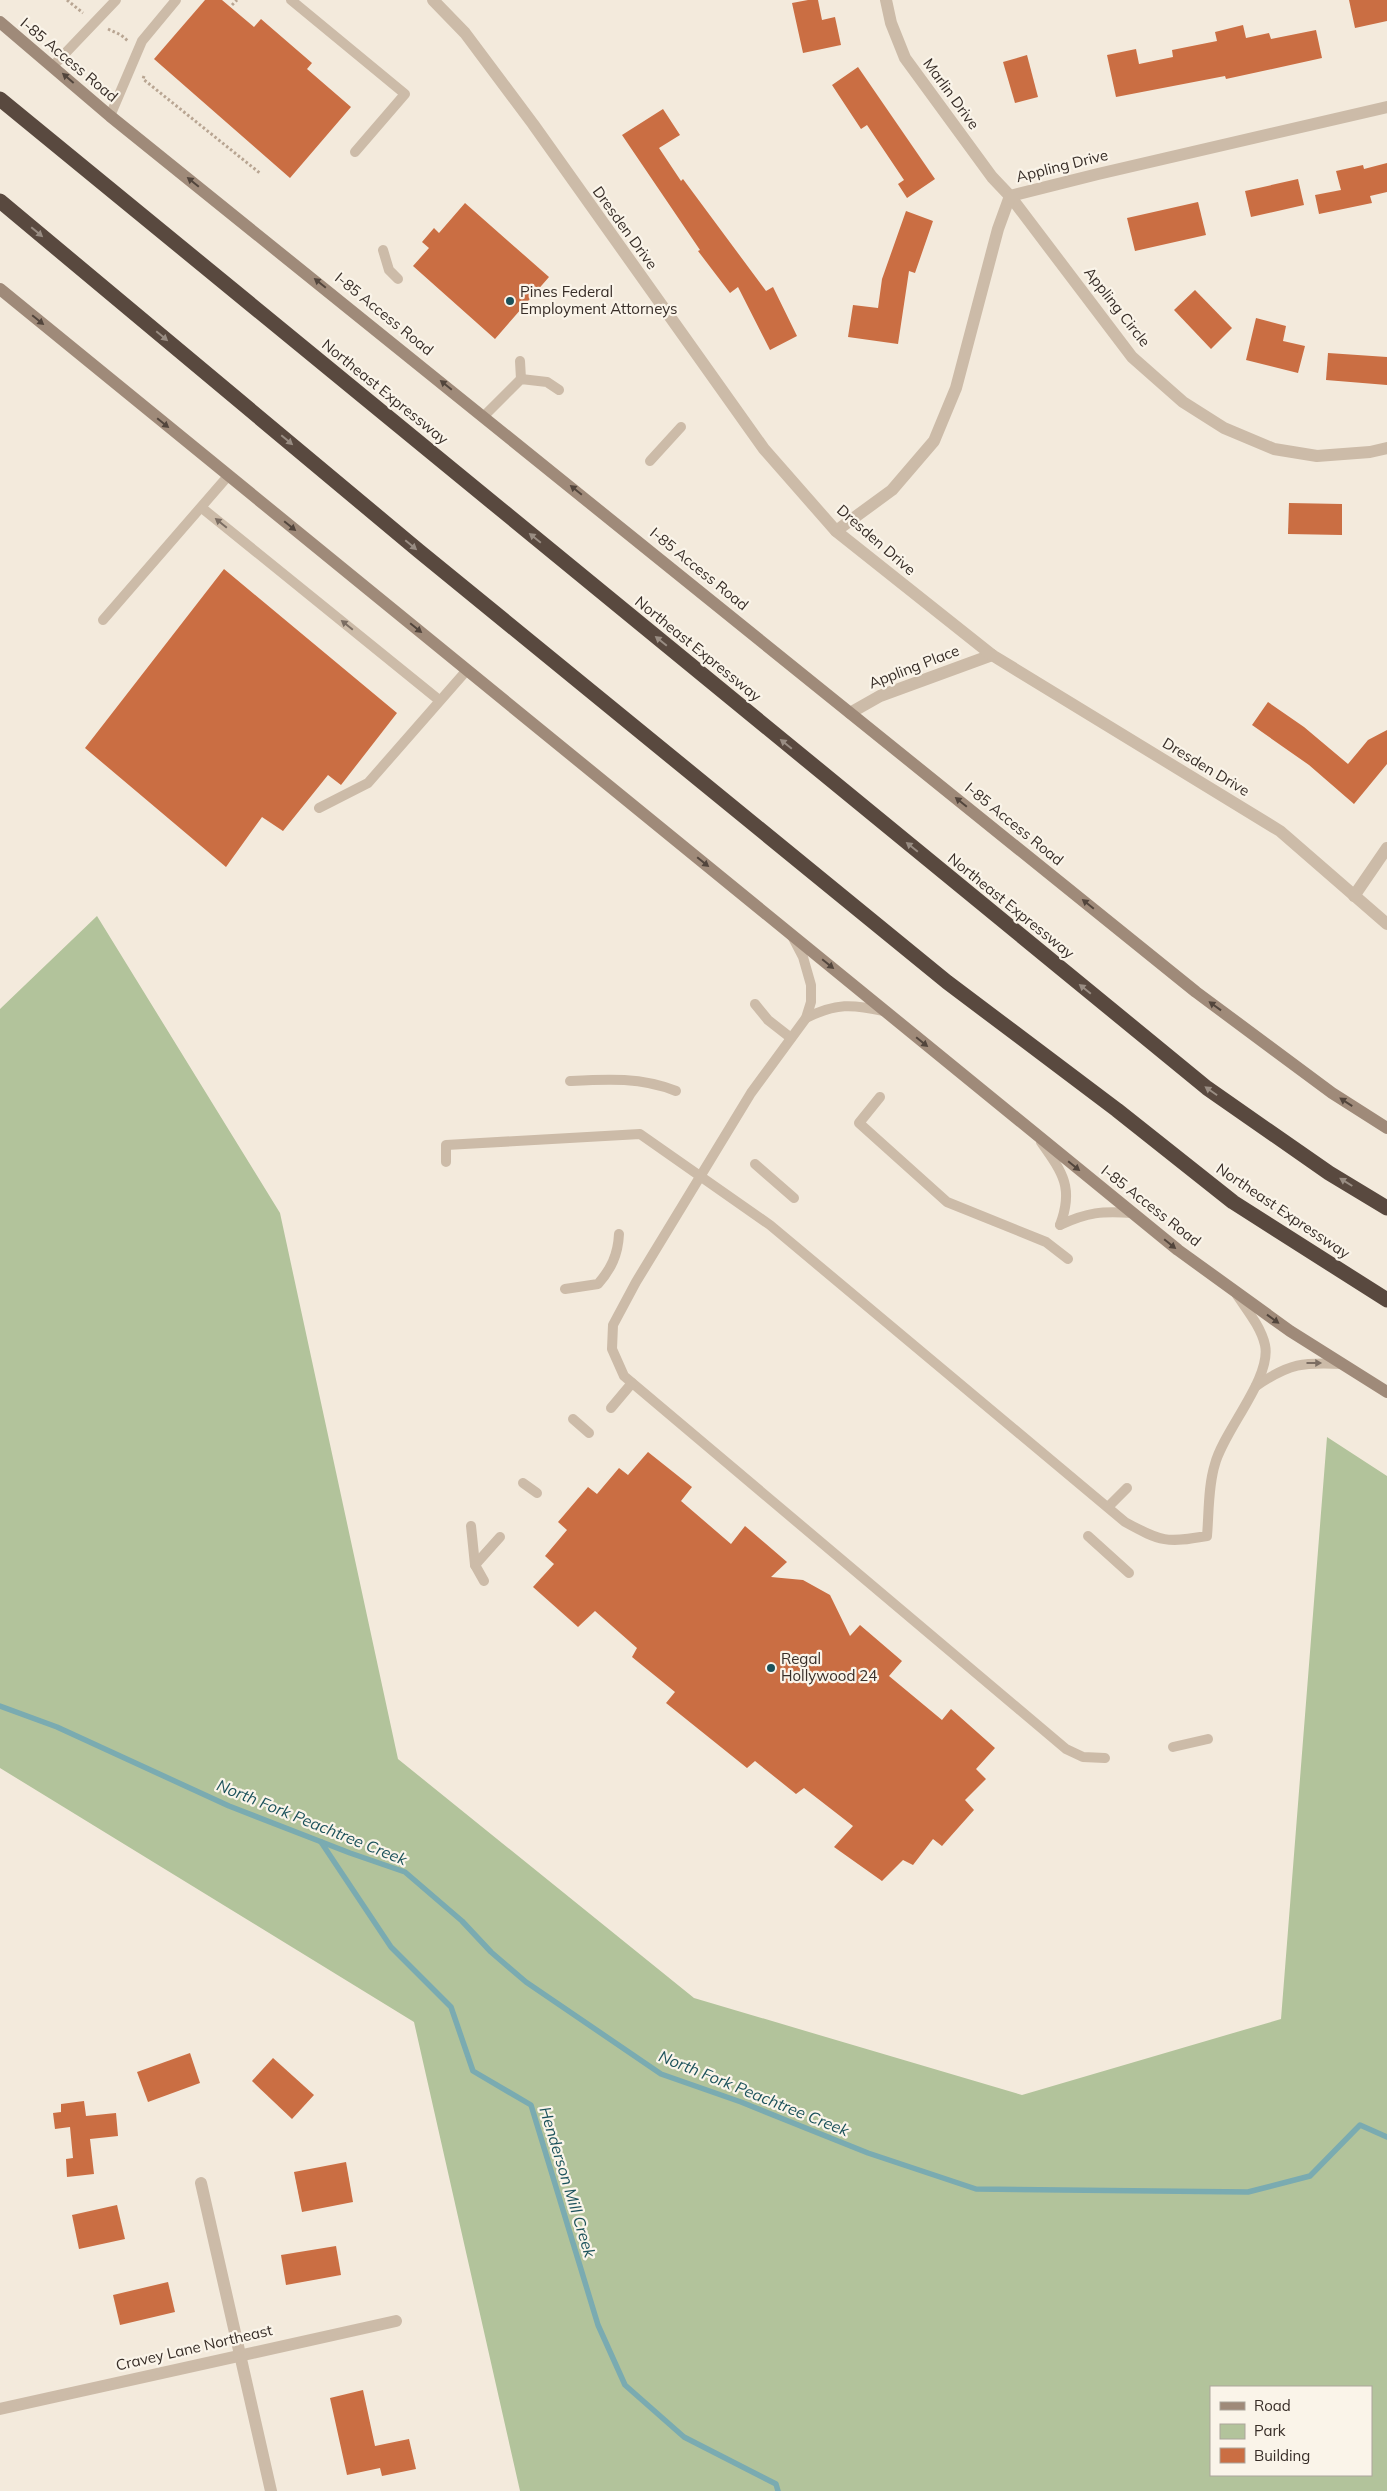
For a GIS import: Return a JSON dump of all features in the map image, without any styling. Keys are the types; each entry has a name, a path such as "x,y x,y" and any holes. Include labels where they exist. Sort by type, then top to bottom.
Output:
{"highway":[{"name":"Northeast Expressway","path":"0,99 1207,1088 1330,1172 1387,1208"},
{"name":"Northeast Expressway","path":"0,201 419,551 947,982 1109,1104 1233,1202 1387,1300"}],"main road":[{"name":"I-85 Access Road","path":"0,22 110,116 1196,992 1332,1093 1387,1128"},
{"name":"I-85 Access Road","path":"0,290 791,933 1132,1213 1290,1332 1387,1392"}],"street":[{"name":"Dresden Drive","path":"433,0 465,33 533,124 764,449 836,531 992,656 1280,831 1387,924"},
{"name":"Marlin Drive","path":"886,0 891,23 905,58 992,177 1010,196"},
{"name":"Appling Drive","path":"836,531 892,490 934,441 956,388 998,229 1010,196 1387,107"},
{"name":"Appling Circle","path":"1010,196 1132,357 1191,407 1224,428 1274,448 1317,456 1370,452 1387,448"},
{"name":"Appling Place","path":"850,712 880,696 992,656"},
{"path":"1354,896 1387,848"},
{"path":"201,2183 271,2491"},
{"name":"Cravey Lane Northeast","path":"0,2409 240,2354 396,2321"}],"lane":[{"path":"53,66 116,0"},
{"path":"110,116 142,40 176,0"},
{"path":"291,0 405,94 355,152"},
{"path":"383,250 390,270 398,279"},
{"path":"484,416 521,379 520,362"},
{"path":"521,379 547,382 559,390"},
{"path":"650,461 681,427"},
{"path":"103,620 228,476"},
{"path":"202,508 439,700"},
{"path":"319,808 368,784 467,670"},
{"path":"791,933 803,957 811,985 811,1002 806,1018 751,1093 636,1282 613,1325 612,1349 624,1376 1066,1749 1083,1757 1105,1758"},
{"path":"755,1004 768,1020 791,1038"},
{"path":"806,1018 823,1009 846,1005 885,1011"},
{"path":"570,1082 623,1079 656,1082 676,1091"},
{"path":"880,1097 859,1123 947,1202 1046,1242 1068,1259"},
{"path":"446,1162 446,1145 640,1134 770,1225 1125,1522 1153,1538 1178,1541 1207,1536 1215,1464 1230,1429 1256,1386 1265,1360 1265,1345 1259,1331 1234,1290"},
{"path":"1036,1135 1063,1178 1067,1192 1067,1205 1060,1225 1090,1213 1104,1211 1132,1213"},
{"path":"755,1164 794,1198"},
{"path":"565,1289 598,1284 609,1271 618,1250 619,1234"},
{"path":"1256,1386 1275,1373 1302,1363 1343,1364"},
{"path":"611,1408 632,1383"},
{"path":"573,1420 589,1433"},
{"path":"523,1483 537,1493"},
{"path":"1108,1507 1127,1488"},
{"path":"471,1526 475,1565 484,1582"},
{"path":"1088,1536 1129,1573"},
{"path":"475,1565 500,1537"},
{"path":"1173,1747 1208,1739"}],"path":[{"path":"67,0 83,13"},
{"path":"232,5 236,0"},
{"path":"105,28 121,35 128,42"},
{"path":"146,70 143,79 261,174"}],"green space":[{"path":"97,916 280,1213 398,1759 694,1998 1022,2095 1281,2019 1327,1437 1387,1476 1387,2491 520,2491 414,2022 0,1768 0,1009"}],"building":[{"path":"205,0 222,0 254,27 261,19 312,63 307,69 351,107 290,178 154,59"},
{"path":"818,0 822,20 835,17 841,45 803,53 792,3"},
{"path":"1349,0 1387,0 1387,21 1355,28"},
{"path":"1243,25 1246,38 1269,33 1271,39 1316,30 1322,58 1226,79 1225,76 1116,97 1107,55 1136,49 1139,64 1173,57 1172,50 1217,41 1215,32"},
{"path":"1027,55 1038,97 1015,103 1003,62"},
{"path":"858,67 935,179 907,198 898,184 904,180 867,125 861,129 832,85"},
{"path":"663,109 680,135 659,148 681,181 683,179 766,291 773,287 797,336 770,350 738,287 730,293 698,251 700,250 622,135"},
{"path":"1387,163 1387,192 1370,196 1372,203 1319,214 1315,195 1341,190 1336,171 1363,165 1364,169"},
{"path":"1298,179 1304,205 1251,217 1245,191"},
{"path":"1198,202 1206,235 1135,251 1127,218"},
{"path":"465,203 549,277 495,339 413,266 429,248 422,242 434,228 439,233"},
{"path":"906,211 933,221 915,273 909,271 898,344 848,337 853,305 878,308 882,279"},
{"path":"1195,290 1232,328 1211,349 1174,310"},
{"path":"1256,318 1286,326 1283,341 1305,346 1298,373 1246,360"},
{"path":"1328,353 1387,357 1387,385 1326,380"},
{"path":"1289,503 1342,504 1342,535 1288,534"},
{"path":"224,569 397,713 341,785 328,775 283,831 262,817 226,867 85,748"},
{"path":"1268,702 1304,727 1348,764 1368,740 1387,730 1387,764 1354,804 1309,765 1252,725"},
{"name":"Regal Hollywood 24","path":"648,1452 692,1487 681,1501 731,1544 745,1526 787,1562 771,1577 803,1580 830,1595 850,1636 860,1625 902,1661 889,1676 942,1720 951,1709 995,1748 976,1769 986,1779 965,1800 974,1810 942,1846 933,1839 913,1865 903,1860 882,1881 834,1847 853,1826 804,1788 796,1794 755,1761 747,1768 666,1703 675,1692 632,1657 637,1648 595,1611 578,1627 533,1587 554,1564 545,1556 567,1530 558,1522 588,1487 597,1494 619,1468 628,1475"},
{"path":"190,2053 200,2083 148,2102 137,2072"},
{"path":"273,2058 314,2095 292,2119 252,2081"},
{"path":"84,2101 86,2116 116,2113 118,2136 90,2139 94,2174 67,2177 66,2159 73,2158 70,2127 55,2129 53,2113 61,2112 61,2104"},
{"path":"346,2162 353,2202 302,2212 294,2172"},
{"path":"117,2205 125,2239 79,2249 72,2215"},
{"path":"336,2246 341,2275 286,2285 281,2255"},
{"path":"168,2282 175,2312 120,2325 113,2295"},
{"path":"363,2390 375,2446 409,2439 416,2469 382,2476 380,2468 347,2475 330,2398"}],"waterway":[{"name":"North Fork Peachtree Creek","path":"0,1706 57,1727 229,1806 350,1853 405,1872 462,1921 491,1952 526,1982 661,2074 741,2102 868,2153 976,2189 1248,2192 1310,2176 1360,2125 1387,2137"},
{"name":"Henderson Mill Creek","path":"321,1842 391,1947 451,2007 473,2071 531,2105 598,2325 625,2385 684,2437 776,2484 778,2491"}],"place":[{"name":"Pines Federal Employment Attorneys","path":"510,301"},
{"name":"Regal Hollywood 24","path":"771,1668"}]}
